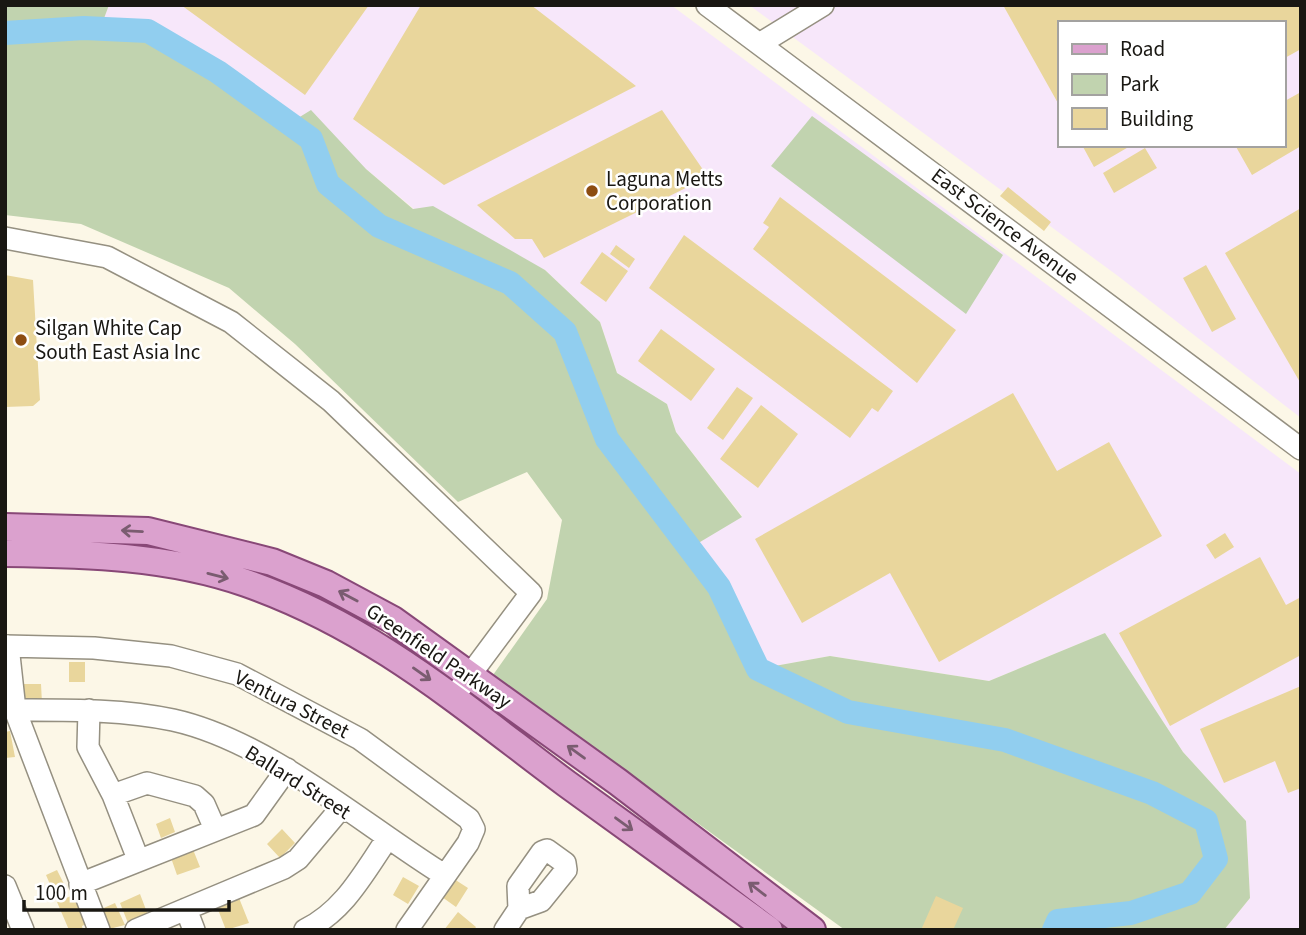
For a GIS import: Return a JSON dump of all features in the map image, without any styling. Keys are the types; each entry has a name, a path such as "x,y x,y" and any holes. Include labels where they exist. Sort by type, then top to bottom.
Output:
{"main road":[{"name":"Greenfield Parkway","path":"5,527 148,531 272,562 326,584 393,620 567,783 769,930"},
{"name":"Greenfield Parkway","path":"5,553 139,558 243,582 288,599 462,686 618,782 812,930"}],"street":[{"name":"East Science Avenue","path":"708,5 1301,449"},
{"path":"761,43 823,5"},
{"path":"5,238 107,257 231,322 331,401 531,593 462,686"},
{"path":"7,646 15,710 99,930"},
{"name":"Ventura Street","path":"7,646 93,648 171,656 237,674 360,739 469,819 474,829 468,843 444,876"},
{"name":"Ballard Street","path":"15,710 89,710 174,720 239,744 286,769 444,876"},
{"path":"89,710 88,747 113,795 138,859"},
{"path":"80,884 254,815 286,769"},
{"path":"113,795 147,783 184,792 195,796 204,804 215,829"},
{"path":"136,930 284,868 298,859 341,808"},
{"path":"305,930 342,905 387,839"},
{"path":"407,930 444,876"},
{"path":"5,886 23,930"},
{"path":"186,909 194,930"},
{"path":"505,930 519,909"}],"shaded area":[{"path":"109,5 671,5 1301,474 1301,930 1224,930 1250,898 1246,821 1183,752 1105,633 989,681 830,656 758,669 719,587 690,548 742,516 676,432 667,404 617,373 600,322 545,270 414,209 366,169 290,124 218,72 148,31 99,29"},
{"path":"749,5 1301,5 1301,418 1118,276"}],"green space":[{"path":"5,5 109,5 100,29 148,31 218,72 290,123 311,110 366,169 413,209 433,206 545,270 600,322 617,373 667,404 676,432 742,517 690,548 719,587 758,669 830,656 989,681 1105,633 1183,752 1246,821 1250,898 1224,930 845,930 493,675 547,599 562,520 527,472 458,502 295,344 229,288 81,224 5,215"},
{"path":"812,116 1003,255 966,314 771,166"}],"building":[{"path":"181,5 369,5 305,95"},
{"path":"421,5 531,5 636,86 444,185 353,119"},
{"path":"1003,5 1301,5 1301,49 1285,58 1285,21 1058,21 1058,103"},
{"path":"1301,92 1301,146 1252,175 1236,147 1285,147 1285,101"},
{"name":"Laguna Metts Corporation","path":"662,110 708,177 544,258 532,239 515,239 477,205"},
{"path":"1083,147 1129,147 1094,167"},
{"path":"1145,148 1157,168 1114,193 1103,173"},
{"path":"1008,187 1051,222 1044,231 1000,196"},
{"path":"780,197 956,330 917,383 753,249 769,227 763,223"},
{"path":"1301,208 1301,384 1225,253"},
{"path":"684,235 893,391 878,412 872,408 850,438 649,288"},
{"path":"616,245 635,259 629,268 610,254"},
{"path":"602,252 628,271 606,302 580,283"},
{"path":"1206,265 1236,319 1212,332 1183,278"},
{"name":"Silgan White Cap South East Asia Inc","path":"5,275 33,280 40,400 33,406 5,407"},
{"path":"661,329 715,369 691,401 638,361"},
{"path":"737,387 753,398 723,440 707,428"},
{"path":"1013,393 1057,471 1109,442 1162,536 939,662 890,573 802,623 755,539"},
{"path":"761,405 798,434 758,488 720,459"},
{"path":"1225,533 1234,547 1215,559 1206,545"},
{"path":"1260,557 1286,605 1301,597 1301,655 1170,726 1119,633"},
{"path":"69,662 85,662 85,682 69,682"},
{"path":"20,684 41,684 42,703 21,704"},
{"path":"1301,686 1301,788 1288,793 1275,761 1224,783 1200,729"},
{"path":"10,731 15,757 5,758 5,732"},
{"path":"170,818 175,832 161,838 156,824"},
{"path":"282,829 295,843 280,858 267,844"},
{"path":"192,847 200,867 177,875 170,855"},
{"path":"57,870 64,884 52,889 46,875"},
{"path":"403,877 419,886 408,904 393,895"},
{"path":"454,879 468,888 456,907 442,897"},
{"path":"140,894 148,915 128,923 120,903"},
{"path":"71,896 72,899 78,896 90,922 82,926 83,930 69,930 57,902"},
{"path":"936,896 963,908 953,930 921,930"},
{"path":"239,898 249,923 226,930 217,907"},
{"path":"115,903 125,925 105,930 97,911"},
{"path":"458,912 476,927 474,930 444,930"}],"waterway":[{"path":"5,33 84,28 148,31 218,72 311,139 328,184 379,226 510,283 565,332 607,439 719,587 758,669 848,712 1005,740 1152,793 1206,821 1216,859 1190,893 1131,913 1058,921 1054,930"}],"place":[{"name":"Laguna Metts Corporation","path":"592,191"},
{"name":"Silgan White Cap South East Asia Inc","path":"21,340"}]}
